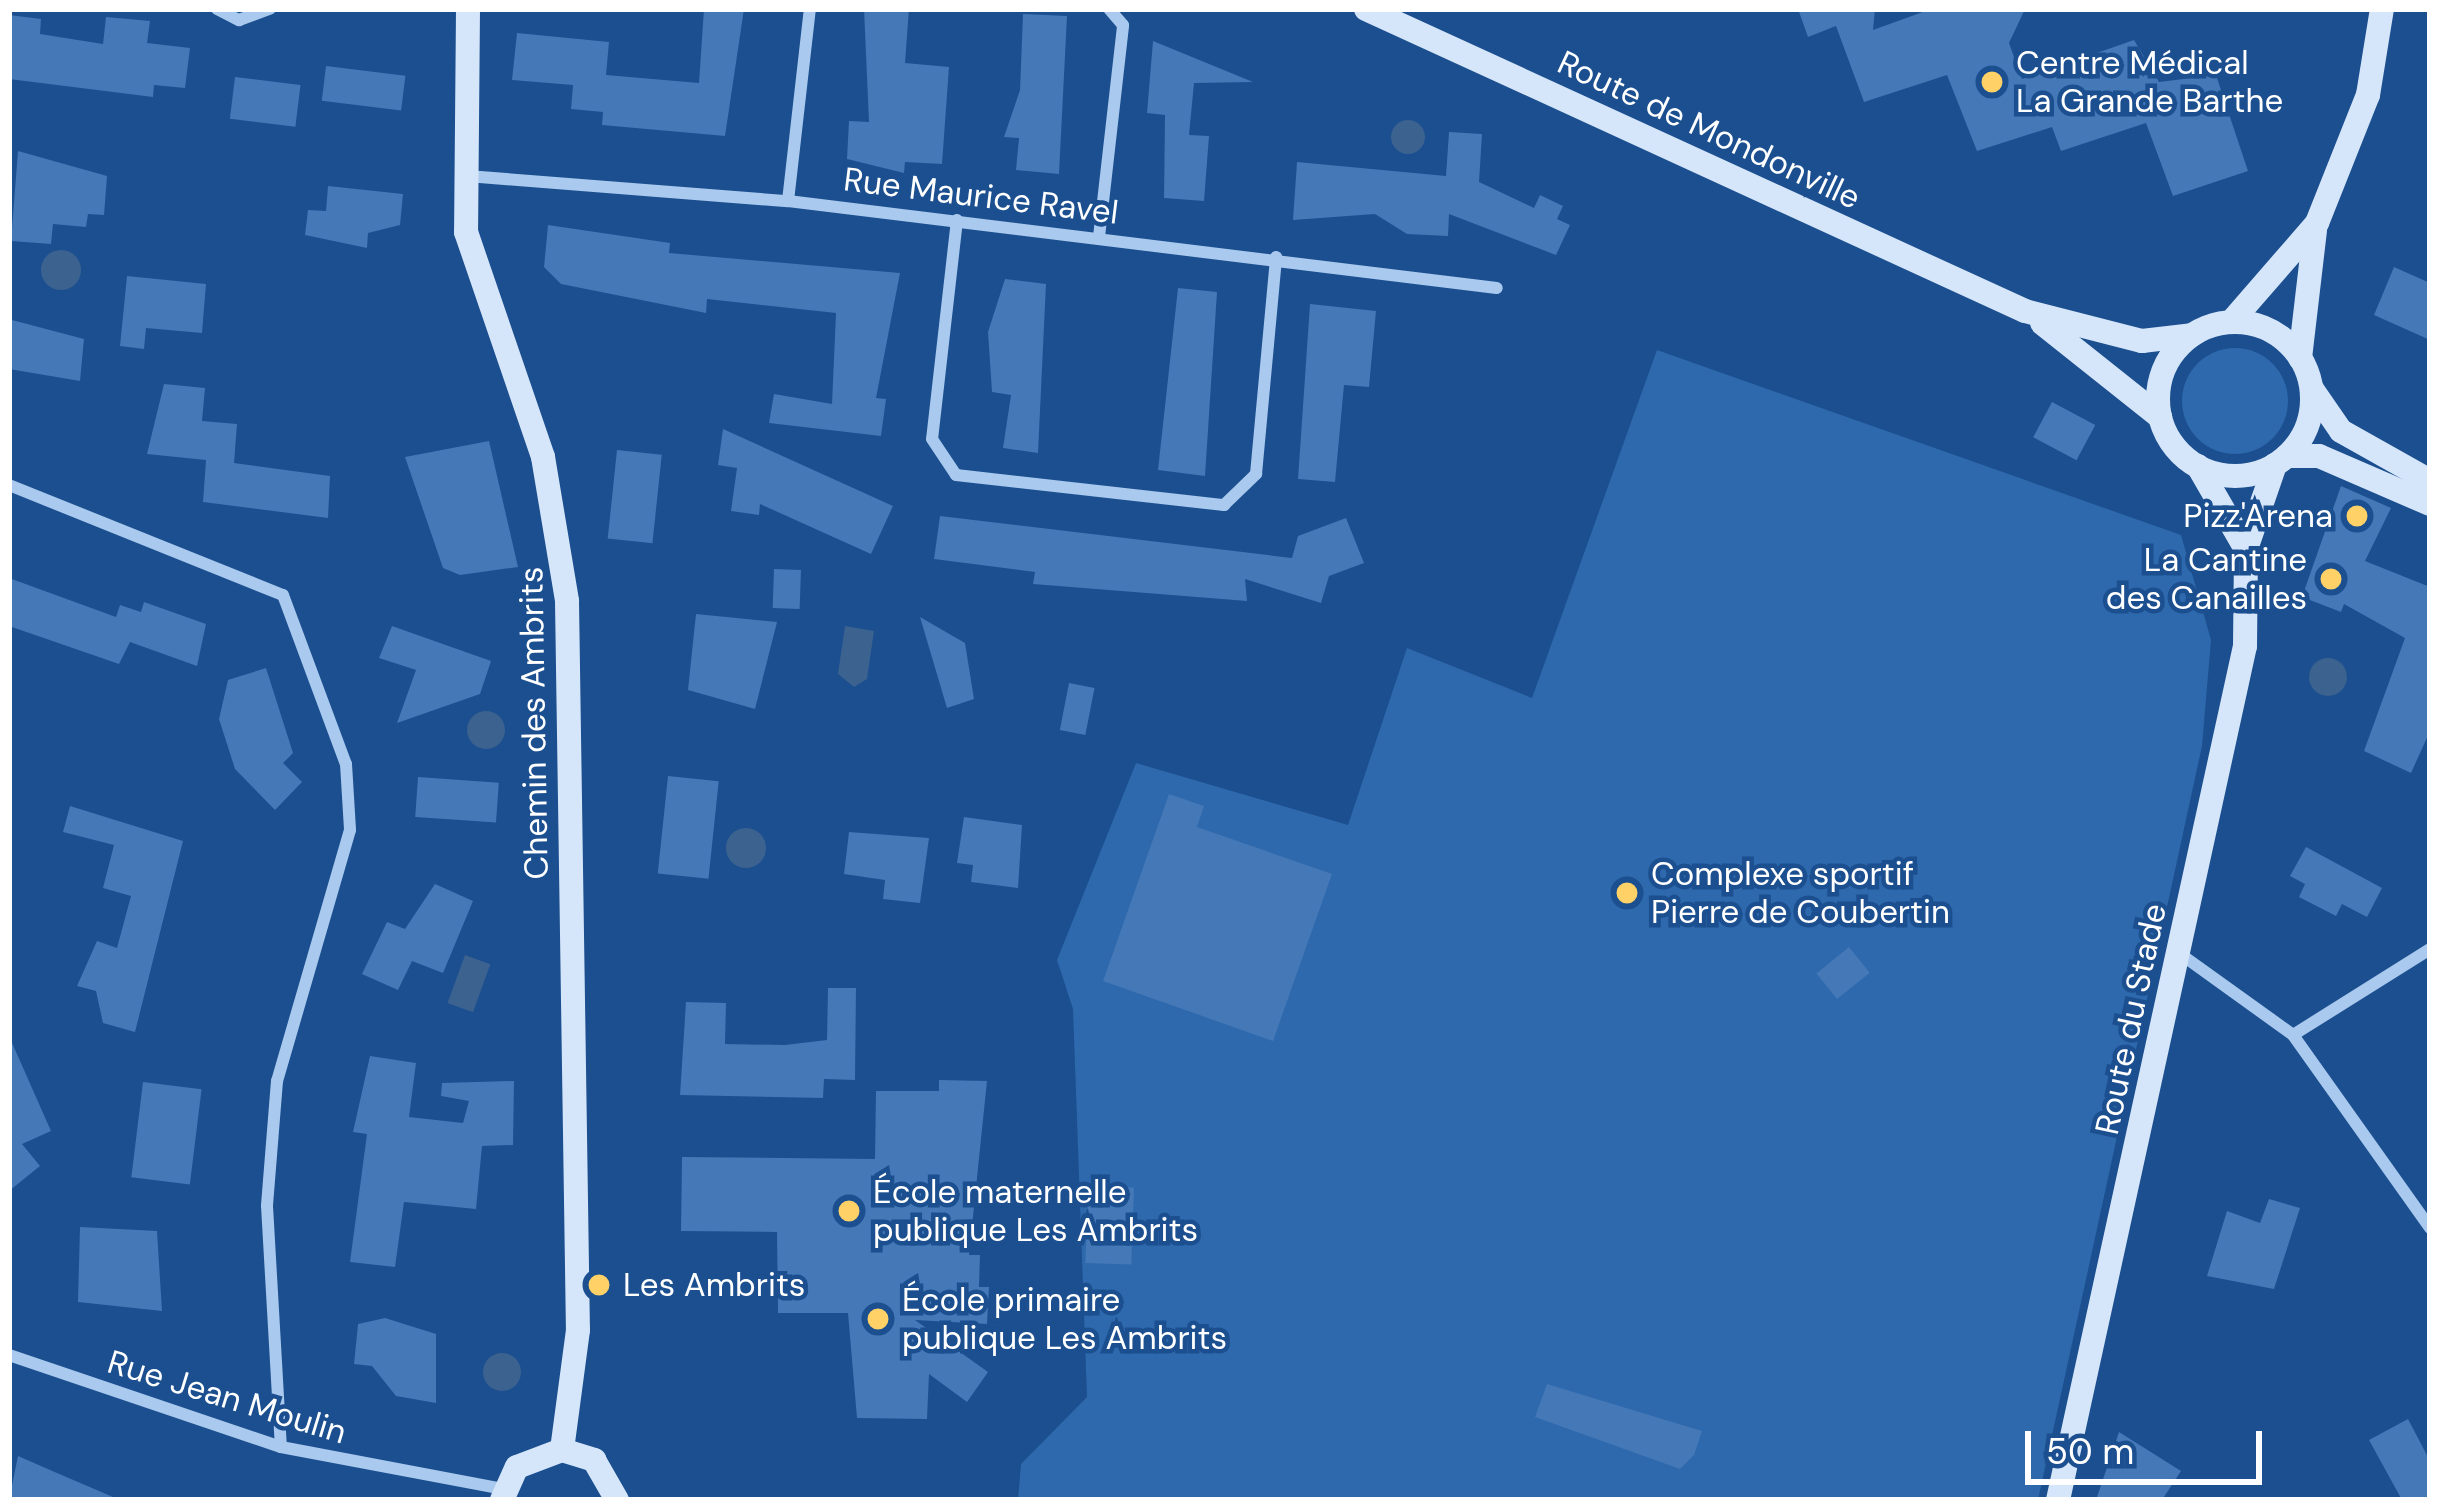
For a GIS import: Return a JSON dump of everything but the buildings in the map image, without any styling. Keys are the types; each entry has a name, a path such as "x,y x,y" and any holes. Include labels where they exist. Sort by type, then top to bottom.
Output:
{"main road":[{"name":"Chemin des Ambrits","path":"468,9 458,176 466,232 552,492 567,601 578,1330 562,1450"},
{"name":"Route de Mondonville","path":"1366,9 2025,311 2142,341 2192,335"},
{"path":"2382,9 2368,95 2317,223 2300,358 2311,387 2341,431 2430,481"},
{"path":"2231,322 2317,223"},
{"name":"Route de Mondonville","path":"2025,311 2160,417"},
{"path":"2246,550 2198,466 2160,417 2160,380 2192,335 2231,322 2263,328 2300,358"},
{"path":"2281,461 2308,425 2311,387"},
{"path":"2198,466 2236,476 2319,455 2430,504"},
{"name":"Route du Stade","path":"2058,1500 2245,646 2246,550 2281,461"},
{"path":"503,1494 517,1467 562,1450 594,1460 617,1500"}],"street":[{"path":"217,9 239,20 270,9"},
{"path":"788,201 810,9"},
{"path":"1099,237 1123,25 1109,9"},
{"name":"Rue Maurice Ravel","path":"458,176 788,201 1276,257 1497,288"},
{"path":"957,220 932,439 956,475 1224,505 1256,474 1276,257"},
{"path":"9,485 283,595 346,764 350,830 278,1081 267,1206 281,1447"},
{"path":"2293,1035 2430,949"},
{"path":"2180,953 2293,1035 2430,1228"},
{"name":"Rue Jean Moulin","path":"9,1355 281,1447 503,1494"}],"shaded area":[{"path":"1408,120 1420,125 1425,137 1420,149 1408,154 1396,149 1391,137 1396,125"},
{"path":"61,250 75,256 81,270 75,284 61,290 47,284 41,270 47,256"},
{"path":"2235,348 2255,352 2272,364 2284,381 2288,401 2284,421 2272,438 2255,450 2235,454 2215,450 2198,438 2186,421 2182,401 2186,381 2198,364 2215,352"},
{"name":"Complexe sportif Pierre de Coubertin","path":"1657,350 2181,535 2211,640 2202,746 2038,1500 1018,1500 1021,1464 1087,1397 1073,1009 1057,960 1136,763 1348,825 1407,648 1532,698"},
{"path":"845,626 874,631 867,679 854,687 838,674"},
{"path":"2328,658 2341,664 2347,677 2341,690 2328,696 2315,690 2309,677 2315,664"},
{"path":"486,711 500,716 505,730 500,744 486,749 472,744 467,730 472,716"},
{"path":"746,828 760,834 766,848 760,862 746,868 732,862 726,848 732,834"},
{"path":"465,955 490,964 473,1012 448,1003"},
{"path":"502,1353 516,1358 521,1372 516,1386 502,1391 488,1386 483,1372 488,1358"}],"place":[{"name":"Centre Médical La Grande Barthe","path":"1992,82"},
{"name":"Pizz'Arena","path":"2357,516"},
{"name":"La Cantine des Canailles","path":"2331,579"},
{"name":"Complexe sportif Pierre de Coubertin","path":"1627,893"},
{"name":"École maternelle publique Les Ambrits","path":"849,1211"},
{"name":"Les Ambrits","path":"599,1285"},
{"name":"École primaire publique Les Ambrits","path":"878,1319"}]}
